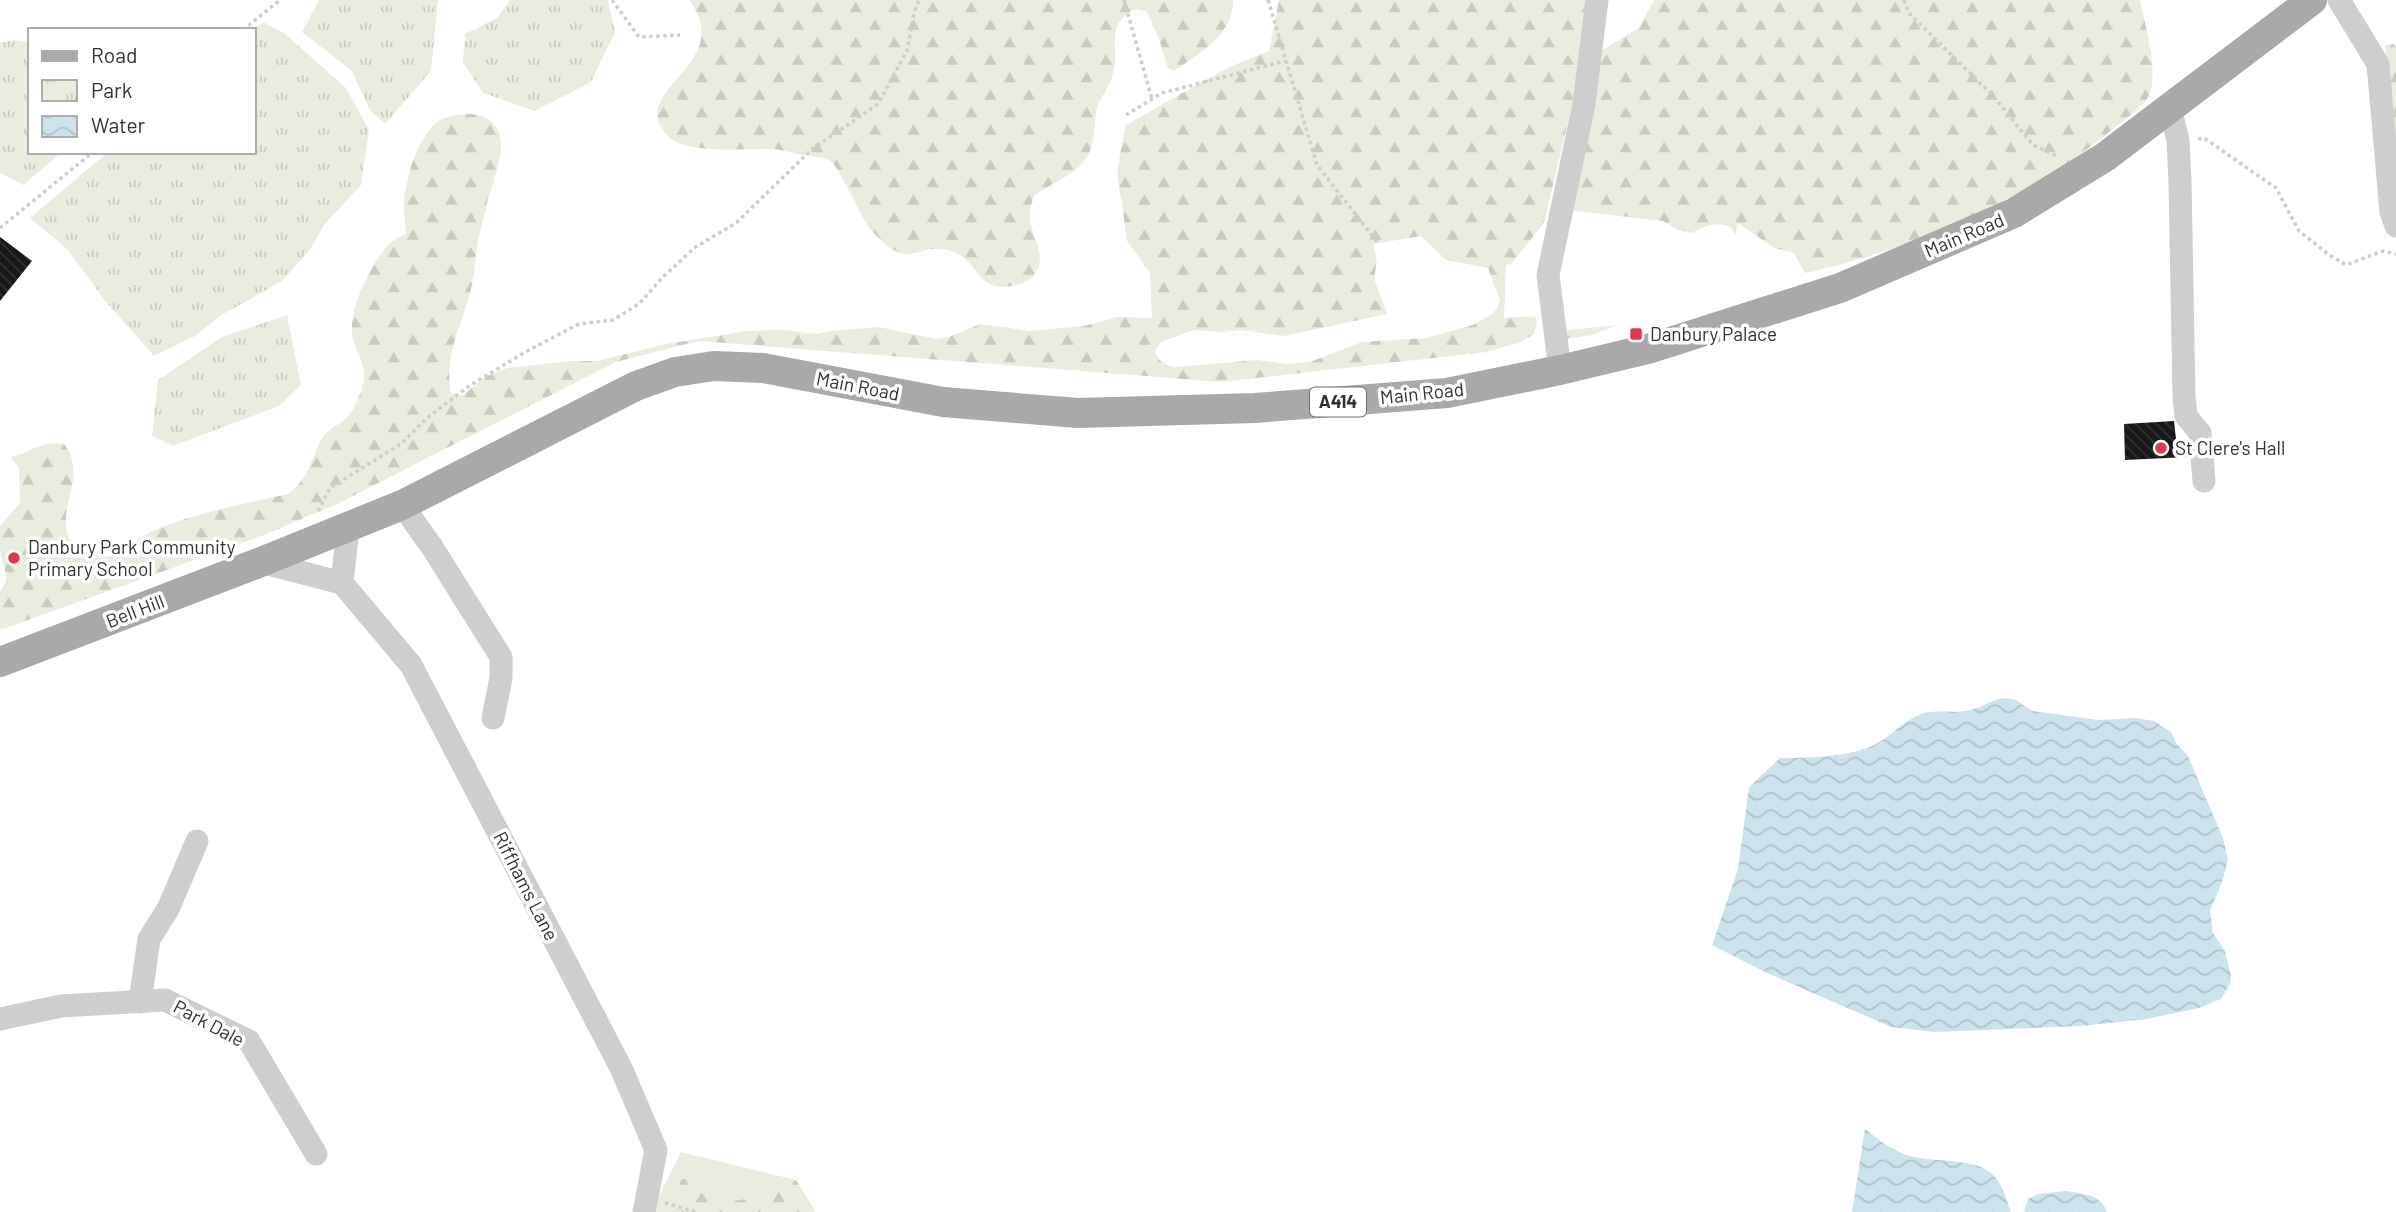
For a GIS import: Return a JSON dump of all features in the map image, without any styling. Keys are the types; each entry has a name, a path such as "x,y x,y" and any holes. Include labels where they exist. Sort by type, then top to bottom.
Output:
{"main road":[{"name":"Main Road","path":"348,528 402,505 636,386 675,372 714,366 763,368 943,402 1078,413 1255,408 1447,393 1648,349 1840,288 2014,214 2105,157 2312,0"},
{"name":"Bell Hill","path":"0,662 348,528"}],"street":[{"path":"1560,370 1548,275 1584,104 1597,0"},
{"path":"2339,0 2378,64 2391,212 2396,226"},
{"path":"2170,108 2178,140 2184,397 2186,416 2200,433 2204,481"},
{"path":"402,505 432,547 501,657 501,678 493,718"},
{"path":"261,562 342,583 348,528"},
{"name":"Riffhams Lane","path":"342,583 411,664 621,1068 656,1150 645,1205"},
{"path":"139,1002 149,939 168,909 197,841"},
{"name":"Park Dale","path":"0,1019 61,1006 165,1000 249,1041 316,1154"}],"path":[{"path":"245,28 280,0"},
{"path":"612,0 639,37 680,35"},
{"path":"314,541 311,524 330,488 401,444 427,418 469,386 527,351 579,324 613,320 639,304 694,248 736,223 811,150 878,104 907,51 919,0"},
{"path":"1124,0 1152,99"},
{"path":"1268,0 1317,165 1378,243"},
{"path":"1904,0 1909,13 1994,97 2033,145 2082,171"},
{"path":"1126,115 1162,93 1285,61"},
{"path":"2178,140 2204,138 2276,188 2299,231 2346,265 2384,251 2396,254"},
{"path":"0,228 91,154"},
{"path":"645,1205 696,1212"}],"green space":[{"path":"319,0 438,0 431,71 385,124 370,110 352,71 302,32"},
{"path":"510,0 608,0 615,32 591,82 535,111 483,93 463,62 465,34 497,18"},
{"path":"689,0 1233,0 1232,13 1221,34 1174,71 1168,68 1146,11 1135,9 1120,22 1116,28 1113,75 1098,105 1089,153 1072,173 1034,196 1030,214 1040,262 1035,274 1028,280 1005,287 987,282 969,263 953,252 930,249 906,254 886,245 868,225 839,172 827,159 772,149 703,148 678,143 669,137 658,120 659,105 667,90 692,60 700,43 701,23"},
{"path":"1279,0 1587,0 1576,88 1544,223 1511,264 1506,265 1504,318 1535,316 1537,322 1534,334 1521,342 1486,352 1222,382 699,341 616,362 335,505 264,535 0,630 0,592 7,579 0,551 0,526 20,503 19,468 11,457 42,445 64,444 71,456 73,468 66,524 68,536 82,551 105,556 119,554 145,535 162,527 215,510 288,494 295,488 324,436 349,415 359,397 364,373 352,328 357,303 381,253 390,243 406,234 404,202 416,152 430,130 448,117 472,114 486,118 497,129 501,143 478,241 472,287 450,363 450,391 455,395 463,395 487,376 507,368 597,361 666,344 747,331 784,330 817,334 879,327 936,339 949,337 980,324 1030,331 1084,326 1117,317 1152,318 1150,273 1127,241 1117,171 1126,125 1227,68 1269,51","holes":["1421,236 1446,260 1488,268 1500,300 1492,314 1473,325 1426,338 1362,342 1310,362 1287,364 1257,360 1177,367 1163,363 1155,352 1161,342 1193,330 1240,330 1284,336 1387,314 1374,278 1377,261 1373,244"]},
{"path":"1654,0 2140,0 2151,51 2153,78 2147,99 2141,106 2082,153 2008,199 1969,218 1887,250 1805,273 1794,253 1774,248 1738,223 1735,236 1732,228 1722,224 1706,226 1692,233 1678,230 1663,221 1567,210 1557,282 1563,326 1567,330 1618,325 1592,335 1564,339 1554,315 1551,283 1553,247 1559,208 1593,71 1601,51 1639,28"},
{"path":"263,22 284,33 346,88 369,130 361,185 323,226 312,247 282,281 220,316 195,336 154,356 106,302 68,250 30,218 106,154 256,154 256,28"},
{"path":"14,40 28,42 28,154 60,154 23,185 0,173 0,43"},
{"path":"2394,44 2396,189 2391,84 2385,45"},
{"path":"287,315 301,385 279,406 173,446 152,436 158,380 222,337"},
{"path":"681,1152 796,1180 815,1212 651,1212"},
{"path":"682,1179 688,1179 703,1194 725,1201 750,1198 796,1180 816,1212 663,1212"}],"water":[{"path":"2005,698 2016,700 2032,711 2099,720 2135,718 2154,721 2171,732 2188,756 2223,838 2228,859 2210,911 2213,933 2225,951 2231,975 2230,984 2221,999 2199,1008 2147,1019 2080,1026 1934,1032 1891,1027 1765,972 1712,945 1738,869 1749,787 1780,758 1855,752 1876,744 1921,714 1970,710"},
{"path":"1865,1129 1890,1147 1907,1155 1962,1162 1983,1168 1998,1181 2011,1212 1852,1212"},
{"path":"2066,1191 2096,1198 2107,1212 2024,1212 2028,1199 2038,1194"}],"building":[{"path":"0,237 32,261 0,301"},
{"name":"St Clere's Hall","path":"2174,421 2176,439 2186,439 2188,457 2125,460 2124,424"}],"place":[{"name":"Danbury Palace","path":"1636,334"},
{"name":"St Clere's Hall","path":"2161,448"},
{"name":"Danbury Park Community Primary School","path":"14,558"}]}
